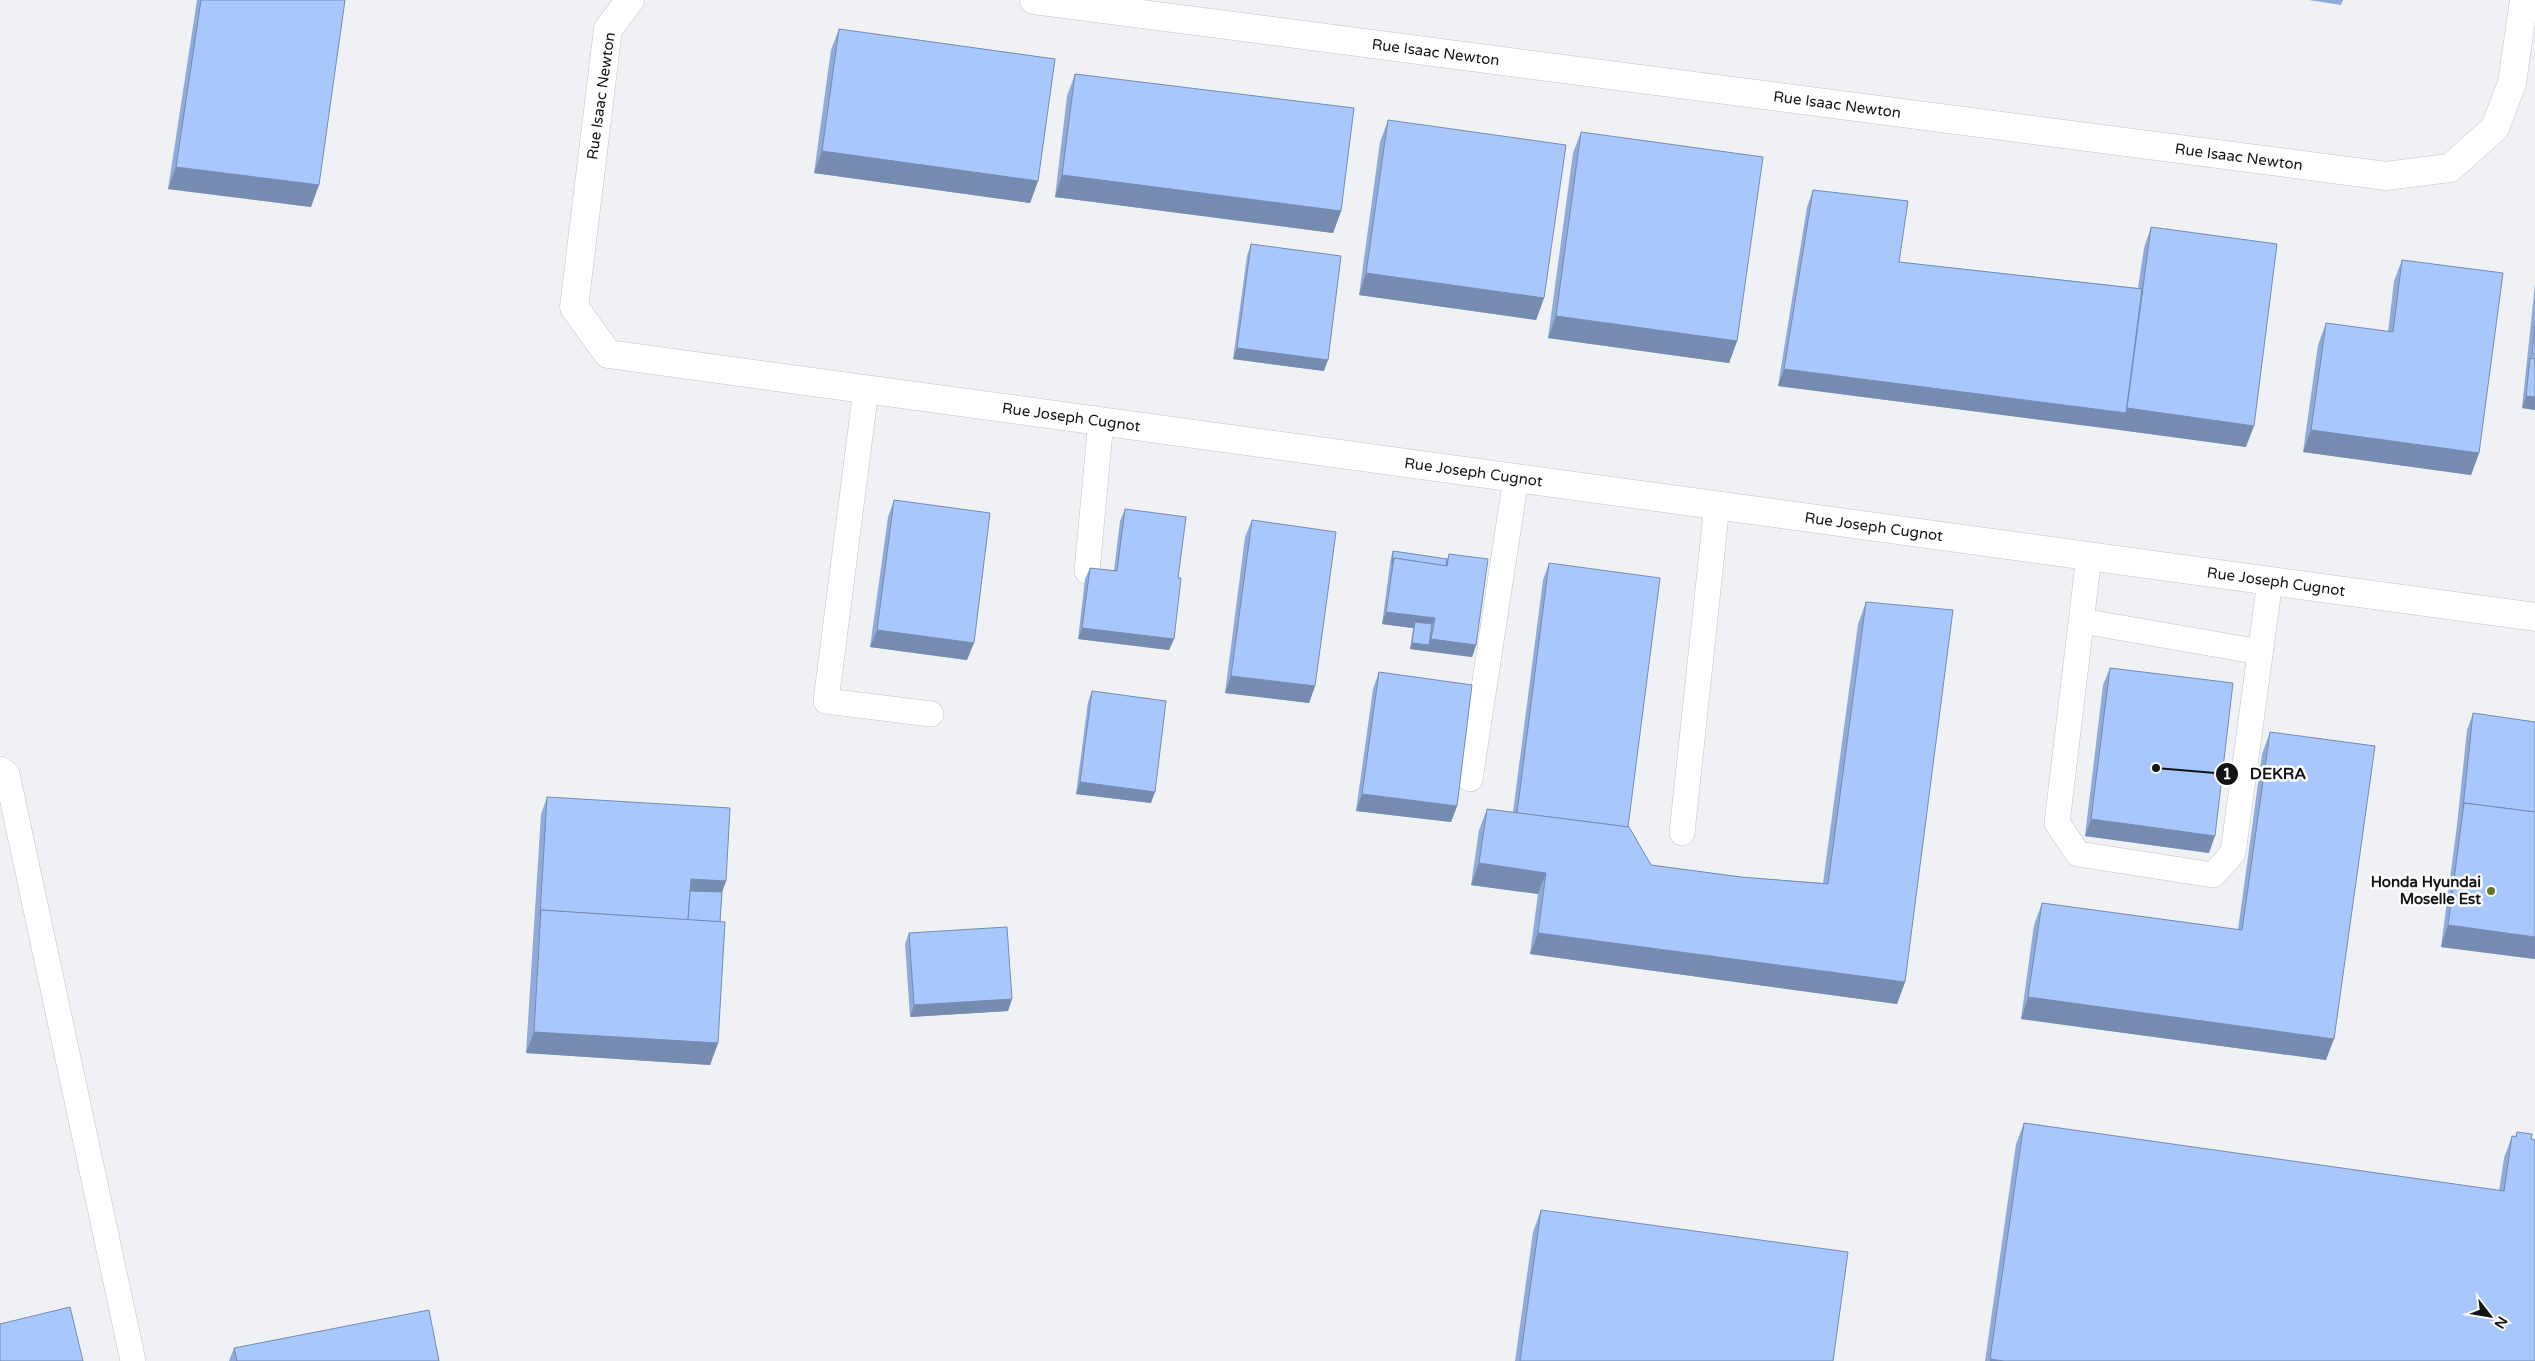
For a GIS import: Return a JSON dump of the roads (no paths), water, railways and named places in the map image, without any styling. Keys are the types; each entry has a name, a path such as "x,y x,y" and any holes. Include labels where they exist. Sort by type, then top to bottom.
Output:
{"street":[{"name":"Rue Isaac Newton","path":"591,168 608,29 630,0"},
{"name":"Rue Isaac Newton","path":"1034,0 1100,4 2386,176 2450,168 2496,128 2512,83 2524,0"},
{"name":"Rue Joseph Cugnot","path":"591,168 574,306 608,354 2535,617"}],"lane":[{"path":"866,389 826,701 931,714"},
{"path":"1087,571 1102,422"},
{"path":"1470,779 1516,478"},
{"path":"1682,833 1717,506"},
{"path":"2089,556 2057,823 2078,854 2213,875 2234,853 2270,581"},
{"path":"2082,621 2260,652"},
{"path":"0,769 7,774 132,1361"}],"place":[{"name":"DEKRA","path":"2156,768"},
{"name":"Honda Hyundai Moselle Est","path":"2491,891"}]}
